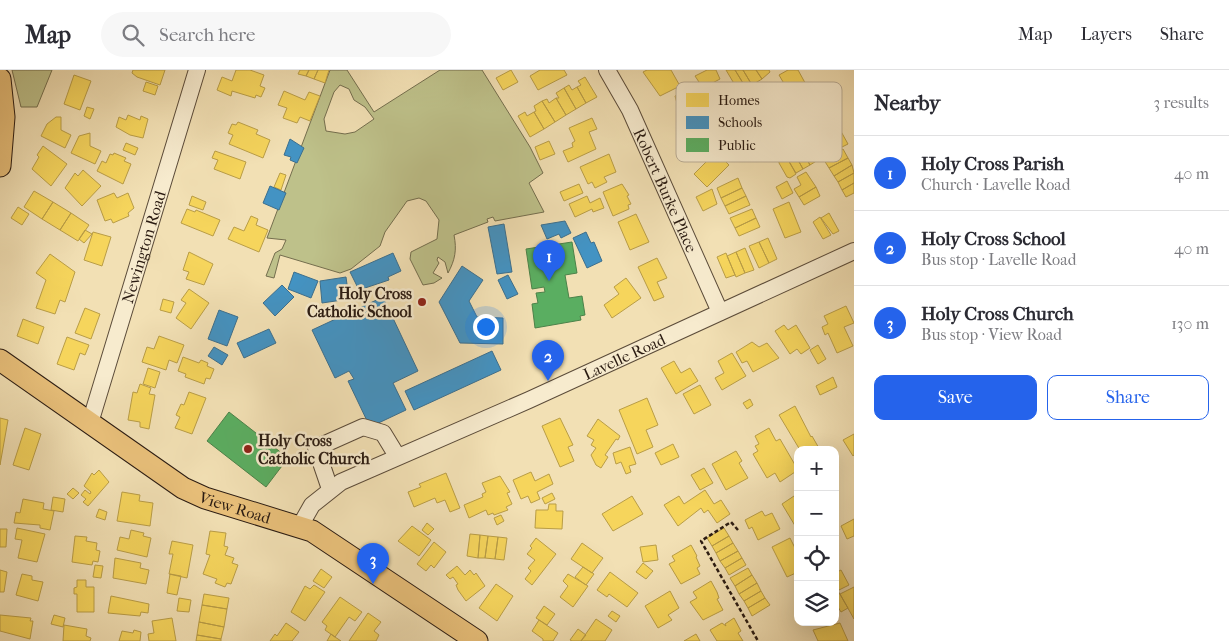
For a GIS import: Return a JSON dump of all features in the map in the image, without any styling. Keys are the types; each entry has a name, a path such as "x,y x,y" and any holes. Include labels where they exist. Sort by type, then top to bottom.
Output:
{"main road":[{"path":"0,79 4,117 0,166"},
{"name":"View Road","path":"0,360 172,481 197,495 300,526 344,550 477,641"}],"street":[{"name":"Newington Road","path":"90,423 197,70"},
{"name":"Robert Burke Place","path":"607,70 630,110 720,312"},
{"name":"Lavelle Road","path":"300,526 312,505 330,489 396,456 529,400 854,251"},
{"path":"330,489 316,448 363,427 383,433 396,456"}],"path":[{"path":"738,530 731,522 701,541 758,641"}],"green space":[{"path":"12,70 52,70 37,107 21,107"},
{"path":"330,70 347,70 374,112 440,70 482,70 530,147 543,173 529,183 544,212 495,221 493,217 487,219 488,222 454,235 455,255 452,264 448,273 445,262 438,257 439,263 433,273 442,278 434,283 423,285 410,259 411,252 437,239 439,220 426,201 419,198 407,201 385,232 380,246 351,269 340,273 280,255 274,278 266,276 275,253 282,249 286,240 267,238","holes":["340,85 349,89 354,100 365,107 374,119 355,132 345,134 326,131 324,119 334,92"]}],"building: Homes":[{"path":"133,70 165,70 160,85 137,77 132,73"},
{"path":"236,70 250,70 264,75 260,86 265,88 261,97 256,95 255,98 232,91 231,96 217,90 222,77 232,81"},
{"path":"300,70 309,70 306,76 298,74"},
{"path":"309,70 318,70 314,79 306,76"},
{"path":"318,70 329,70 325,83 314,79"},
{"path":"511,70 518,82 503,90 496,78"},
{"path":"540,70 564,70 567,75 538,90 530,76"},
{"path":"647,70 671,70 678,82 676,82 676,88 660,96 643,72"},
{"path":"707,70 716,70 720,79 714,82 699,82 695,76"},
{"path":"726,70 735,70 742,82 733,82"},
{"path":"735,70 743,70 750,82 742,82"},
{"path":"743,70 756,70 762,79 757,82 750,82"},
{"path":"756,70 769,70 770,72 762,79"},
{"path":"788,70 798,70 805,82 783,82 779,75"},
{"path":"74,75 91,81 80,110 64,104"},
{"path":"585,77 597,97 586,103 577,87 581,85 578,81"},
{"path":"146,82 158,86 155,95 143,91"},
{"path":"569,85 572,90 577,87 586,103 576,109 564,88"},
{"path":"564,88 576,109 566,115 556,98 559,98 556,93"},
{"path":"284,91 305,100 309,92 320,96 310,121 300,117 297,123 283,118 287,108 278,105"},
{"path":"556,98 566,115 555,122 542,101 547,99 549,103"},
{"path":"542,101 555,122 544,129 534,112 536,111 534,106"},
{"path":"87,107 94,109 90,119 84,116"},
{"path":"525,112 527,116 534,112 544,129 530,137 518,116"},
{"path":"128,115 140,120 141,116 148,119 143,138 130,135 116,127 119,117 126,120"},
{"path":"56,117 61,117 61,130 71,135 65,148 41,136 47,124"},
{"path":"592,118 597,129 589,132 596,149 568,162 563,151 573,147 572,143 575,141 569,128"},
{"path":"238,122 258,130 256,134 270,140 263,158 229,144 233,135 228,133 232,124 236,125"},
{"path":"90,133 90,146 101,151 95,164 71,153 79,136"},
{"path":"842,133 848,144 842,147"},
{"path":"549,141 555,154 540,160 535,147"},
{"path":"126,143 138,148 135,155 123,150"},
{"path":"43,146 67,164 51,186 32,169 39,157 37,155"},
{"path":"842,150 848,158 842,161"},
{"path":"215,151 246,162 240,179 214,169 218,160 212,158"},
{"path":"114,153 126,158 124,161 131,164 123,184 97,171 102,161 106,163 110,154 113,155"},
{"path":"609,154 616,172 604,177 607,182 595,188 592,182 588,184 580,167"},
{"path":"848,158 852,165 834,176 829,168"},
{"path":"706,162 726,162 729,165 707,187 694,174"},
{"path":"789,162 799,162 803,169 796,173"},
{"path":"789,162 796,174 790,178 787,177 779,163"},
{"path":"799,162 808,162 810,165 803,169"},
{"path":"825,162 840,162 829,168"},
{"path":"852,165 854,173 838,182 834,176"},
{"path":"83,170 101,186 82,206 65,188 75,173 78,176"},
{"path":"806,172 816,187 799,197 794,189 801,185 797,177"},
{"path":"280,173 286,175 281,190 274,187"},
{"path":"854,173 854,183 842,190 838,182"},
{"path":"738,178 742,188 721,198 717,188"},
{"path":"787,181 793,193 782,199 776,187"},
{"path":"854,183 854,193 846,197 842,190"},
{"path":"579,184 583,193 564,201 560,192"},
{"path":"622,184 629,195 627,196 631,204 628,205 629,209 613,216 603,192"},
{"path":"816,187 820,196 804,205 799,197"},
{"path":"742,188 746,196 725,206 721,198"},
{"path":"712,189 717,204 703,211 696,197"},
{"path":"34,191 53,202 42,219 24,207"},
{"path":"114,193 117,198 128,193 134,208 128,213 129,216 113,223 111,219 105,221 97,200"},
{"path":"192,196 206,202 203,210 189,205"},
{"path":"587,196 590,203 600,198 604,208 593,212 592,209 575,217 569,204"},
{"path":"746,196 750,205 729,214 725,206"},
{"path":"53,202 71,213 60,230 42,219"},
{"path":"789,202 801,232 785,238 773,209"},
{"path":"18,207 29,214 22,225 11,218"},
{"path":"187,209 195,212 196,210 220,220 213,236 181,223"},
{"path":"752,209 756,218 735,228 730,218"},
{"path":"71,213 89,225 78,241 60,230"},
{"path":"829,213 839,231 833,234 821,218"},
{"path":"636,214 649,242 630,250 618,222"},
{"path":"251,216 258,219 256,225 268,230 259,252 228,239 234,227 244,231"},
{"path":"820,217 831,235 823,239 813,222"},
{"path":"756,218 760,227 739,236 735,228"},
{"path":"85,230 92,234 84,243 79,239"},
{"path":"93,232 111,237 102,266 84,260"},
{"path":"768,238 777,259 769,263 759,242"},
{"path":"759,242 769,263 759,268 749,246"},
{"path":"745,248 754,270 745,273 736,252"},
{"path":"189,252 213,264 204,285 186,279 189,272 183,270"},
{"path":"736,252 745,273 736,277 727,256"},
{"path":"726,253 735,275 726,278 717,257"},
{"path":"50,254 75,272 65,302 60,300 55,314 36,308 46,280 36,273"},
{"path":"657,258 667,278 657,282 664,297 654,301 638,267"},
{"path":"626,278 641,298 612,318 604,305 619,294 614,287"},
{"path":"189,289 209,303 191,329 176,318 186,303 181,300"},
{"path":"163,299 174,302 171,313 160,310"},
{"path":"846,306 854,323 844,327 853,346 837,353 828,333 825,335 822,327 828,324 824,316"},
{"path":"85,308 100,314 91,339 75,333"},
{"path":"23,319 44,327 38,344 17,336"},
{"path":"784,325 788,330 796,325 810,348 801,354 797,349 790,354 775,331"},
{"path":"159,336 184,345 177,363 169,360 166,370 142,362 147,347 154,349"},
{"path":"67,337 89,345 85,355 80,353 74,370 57,364"},
{"path":"752,342 759,347 767,343 779,358 753,372 747,361 742,363 736,352"},
{"path":"818,345 826,359 818,364 810,350"},
{"path":"732,353 746,376 722,390 715,378 724,373 718,361"},
{"path":"183,357 199,363 201,360 208,363 207,366 214,369 210,379 206,378 204,384 185,377 186,374 178,371"},
{"path":"674,361 681,373 690,368 698,381 676,394 661,368"},
{"path":"148,368 160,372 155,388 143,384"},
{"path":"833,377 837,387 820,395 816,386"},
{"path":"140,384 151,388 149,394 155,395 149,429 140,427 140,422 128,420 133,392 137,393"},
{"path":"700,385 711,405 694,414 683,394"},
{"path":"189,392 206,398 192,434 175,428 180,417 176,415 181,404 184,405"},
{"path":"647,398 658,425 646,430 653,447 637,454 619,410"},
{"path":"750,399 753,405 747,409 743,403"},
{"path":"795,406 818,446 798,446 779,415"},
{"path":"0,418 8,420 0,465"},
{"path":"560,418 573,445 568,447 574,461 560,467 542,426"},
{"path":"598,419 620,436 605,455 608,457 601,468 596,465 591,455 596,448 591,445 594,440 587,436"},
{"path":"25,428 41,434 29,470 13,465"},
{"path":"769,428 776,441 780,439 794,463 794,473 780,482 775,473 767,478 753,454 758,451 755,446 759,444 755,436"},
{"path":"854,434 854,455 853,456 843,440"},
{"path":"673,444 679,457 661,465 655,453"},
{"path":"630,447 636,464 629,466 631,472 626,474 621,462 616,464 613,453"},
{"path":"736,451 742,461 739,463 748,478 726,490 712,464"},
{"path":"704,468 713,483 700,490 691,475"},
{"path":"99,470 109,482 88,506 83,502 86,499 81,495 85,490 90,494 91,492 84,486 92,473 94,475"},
{"path":"531,472 535,481 549,474 553,484 537,492 540,499 531,503 528,496 521,499 513,480"},
{"path":"446,473 460,508 450,512 445,500 437,503 435,498 414,507 408,492 421,487 419,484"},
{"path":"500,476 510,492 507,493 512,504 506,507 508,510 488,515 486,510 469,518 464,505 483,497 482,494 486,492 482,483"},
{"path":"73,488 79,493 73,499 67,494"},
{"path":"705,490 714,504 721,500 730,514 717,523 708,510 704,513 701,508 678,526 664,505 679,496 684,504"},
{"path":"122,492 140,495 139,501 153,503 150,526 117,521"},
{"path":"552,493 555,499 545,504 542,498"},
{"path":"632,496 643,514 613,531 602,514"},
{"path":"794,496 794,524 782,504"},
{"path":"53,497 65,499 63,512 51,510"},
{"path":"23,499 44,503 43,509 54,511 50,530 40,528 40,525 14,523 16,512 20,513"},
{"path":"549,504 556,504 556,511 563,511 562,529 535,528 536,510 548,510"},
{"path":"99,509 107,512 105,520 96,517"},
{"path":"762,511 765,516 772,513 780,529 758,540 752,527 749,529 745,520"},
{"path":"501,515 504,521 497,525 494,518"},
{"path":"854,519 854,536 847,539 841,526"},
{"path":"427,523 434,529 428,535 422,530"},
{"path":"412,526 431,540 419,556 398,541"},
{"path":"17,528 45,534 37,562 18,558 22,540 15,539"},
{"path":"724,528 729,536 712,546 707,538"},
{"path":"0,529 7,529 6,547 0,547"},
{"path":"131,530 144,533 143,536 151,538 147,557 117,550 120,537 129,539"},
{"path":"210,531 226,533 224,546 228,547 225,555 234,558 232,563 238,565 231,584 227,583 225,587 215,583 217,579 203,574 210,555 206,554"},
{"path":"470,534 480,535 478,558 467,556"},
{"path":"480,535 488,536 485,558 478,558"},
{"path":"75,536 87,537 86,541 97,543 96,550 100,551 98,562 93,561 92,565 72,562"},
{"path":"488,536 498,537 495,559 485,558"},
{"path":"729,536 733,543 716,553 712,546"},
{"path":"498,537 507,538 504,560 495,559"},
{"path":"536,538 556,554 532,585 525,579 531,571 528,568 535,560 527,554"},
{"path":"790,538 794,546 794,574 787,577 772,547"},
{"path":"172,541 193,545 187,578 169,574 173,554 169,554"},
{"path":"434,542 446,552 434,568 431,565 426,571 417,564"},
{"path":"582,543 603,558 592,573 571,559"},
{"path":"733,543 738,551 720,561 716,553"},
{"path":"656,545 658,560 643,562 640,547"},
{"path":"691,545 697,556 700,566 697,568 700,574 681,584 669,564 675,561 672,556"},
{"path":"738,551 742,558 725,568 720,561"},
{"path":"115,558 141,563 140,568 149,570 146,584 113,578"},
{"path":"742,558 746,565 729,575 725,568"},
{"path":"643,563 653,571 646,579 636,572"},
{"path":"95,565 103,566 101,578 93,577"},
{"path":"457,566 465,575 470,570 474,575 476,573 485,586 466,601 458,590 456,585 458,584 453,577 450,579 446,575"},
{"path":"583,567 594,574 586,585 575,577"},
{"path":"748,568 752,575 735,586 730,578"},
{"path":"321,569 332,577 324,588 313,581"},
{"path":"0,570 7,572 4,592 0,592"},
{"path":"841,570 849,585 839,590 839,581 839,571"},
{"path":"610,572 638,593 627,607 609,594 607,597 597,590"},
{"path":"22,574 32,576 32,580 43,582 38,601 16,595"},
{"path":"170,574 181,576 177,595 167,593"},
{"path":"568,574 588,586 573,607 560,597 568,586 563,581"},
{"path":"752,575 757,583 739,594 735,586"},
{"path":"77,580 86,580 86,587 94,587 94,612 77,612 77,594 74,594 74,588 77,587"},
{"path":"711,581 723,610 703,620 690,602 697,598 693,592"},
{"path":"757,583 761,591 744,601 739,594"},
{"path":"496,584 513,596 497,621 479,608"},
{"path":"314,585 325,592 305,621 291,612 305,586 310,589"},
{"path":"854,587 854,619 840,594"},
{"path":"670,591 679,608 668,615 672,620 658,628 645,606"},
{"path":"761,591 765,598 748,608 744,601"},
{"path":"839,593 848,608 841,612 839,609"},
{"path":"204,594 229,598 227,609 202,605"},
{"path":"111,596 149,604 148,613 141,612 140,616 108,613"},
{"path":"340,597 362,612 355,621 349,617 335,637 325,630 327,626 322,622"},
{"path":"179,598 191,600 189,612 177,611"},
{"path":"765,598 770,605 752,616 748,608"},
{"path":"202,605 227,609 224,627 199,622"},
{"path":"544,606 555,614 547,625 536,618"},
{"path":"612,611 620,616 616,622 608,616"},
{"path":"368,613 381,622 374,631 379,635 376,641 349,641"},
{"path":"0,615 31,618 30,621 33,621 30,639 0,631"},
{"path":"54,615 65,618 63,627 51,624"},
{"path":"172,618 176,641 149,641 148,634 154,633 152,621"},
{"path":"734,618 741,631 738,633 743,641 717,641 710,630 722,623 726,626 725,624"},
{"path":"596,619 612,630 605,641 581,641"},
{"path":"539,620 558,633 553,641 543,641 532,631"},
{"path":"199,622 224,627 221,639 197,635"},
{"path":"286,623 299,632 292,641 270,641 275,634 277,636"},
{"path":"839,623 848,641 818,641 813,630 828,626 839,626"},
{"path":"64,625 87,629 86,636 91,638 90,641 63,641"},
{"path":"578,629 586,635 581,641 570,640"},
{"path":"134,630 141,632 140,641 119,641 122,631 133,633"},
{"path":"331,634 335,637 341,641 327,641"},
{"path":"696,634 700,641 684,641"},
{"path":"197,635 221,639 221,641 196,641"}],"building: Schools":[{"path":"290,139 304,148 297,163 290,160 291,157 284,155"},
{"path":"270,186 286,193 279,210 263,203"},
{"path":"565,221 571,233 561,238 559,234 547,239 541,225"},
{"path":"504,224 512,272 497,274 488,227"},
{"path":"586,232 591,243 594,242 602,261 587,268 573,238"},
{"path":"393,253 401,271 388,277 389,280 359,290 350,272"},
{"path":"462,266 483,280 469,301 477,317 503,318 503,344 460,343 439,302"},
{"path":"294,272 318,281 311,298 288,289"},
{"path":"508,275 518,294 507,299 498,280"},
{"path":"346,277 349,299 322,303 320,281"},
{"path":"282,285 294,297 275,316 263,303"},
{"path":"383,297 418,371 393,383 406,410 370,427 348,381 354,379 349,371 335,378 312,330"},
{"path":"219,310 238,317 227,346 208,339"},
{"path":"269,329 276,343 244,358 237,343"},
{"path":"214,347 228,355 222,365 208,356"},
{"path":"492,351 501,370 414,410 405,391"}],"building: Public":[{"path":"572,242 577,273 565,275 569,298 582,296 585,315 580,316 581,320 535,328 532,304 538,303 536,293 545,292 544,287 532,289 526,249"},
{"name":"Holy Cross Catholic Church","path":"229,412 288,458 266,487 207,441"}],"place":[{"name":"Holy Cross Parish","path":"549,281"},
{"name":"Holy Cross Catholic School","path":"422,302"},
{"name":"Holy Cross School","path":"548,381"},
{"name":"Holy Cross Catholic Church","path":"248,449"},
{"name":"Holy Cross Church","path":"373,584"}]}
